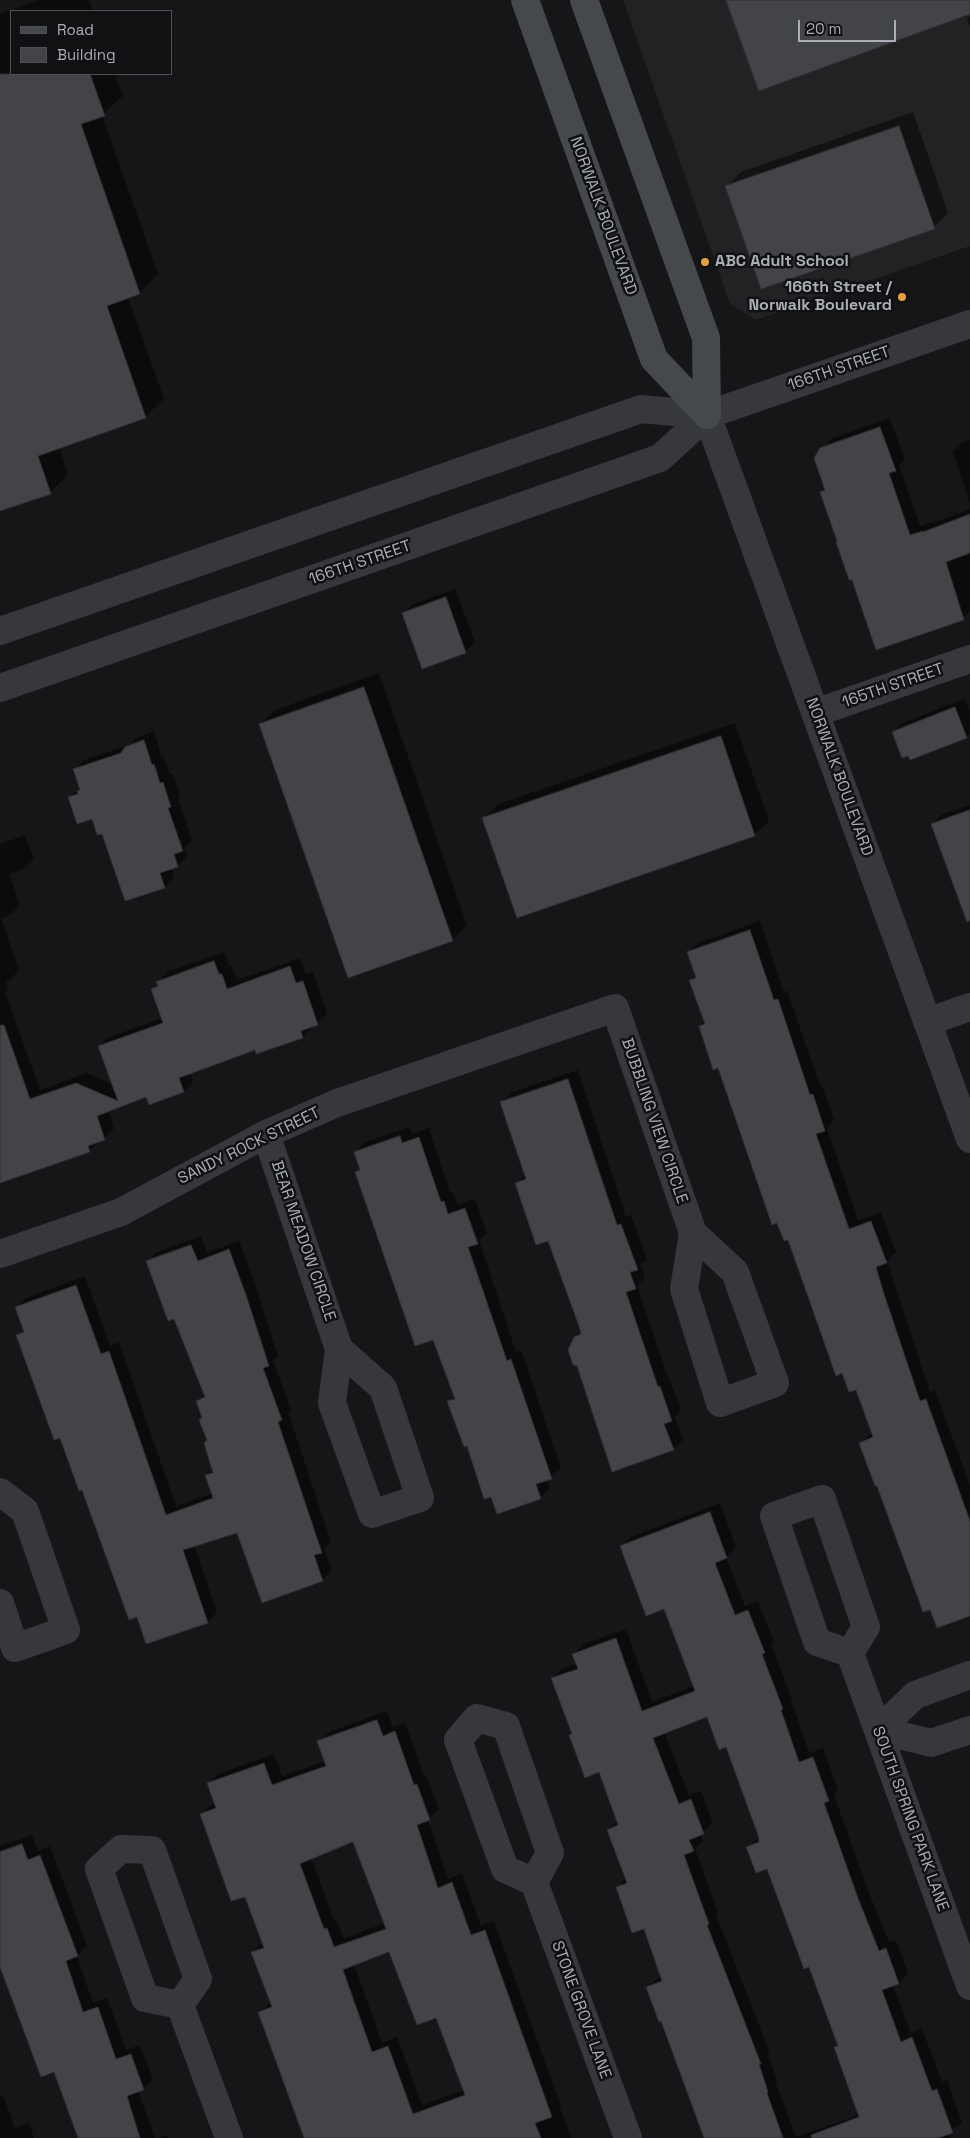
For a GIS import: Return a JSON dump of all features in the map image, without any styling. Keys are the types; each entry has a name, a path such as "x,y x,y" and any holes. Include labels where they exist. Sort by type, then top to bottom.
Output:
{"main road":[{"name":"NORWALK BOULEVARD","path":"525,0 654,359 707,415"},
{"name":"NORWALK BOULEVARD","path":"584,0 706,338 707,415"}],"street":[{"name":"166TH STREET","path":"0,688 660,458 707,415 970,324"},
{"name":"166TH STREET","path":"0,630 641,409 707,415"},
{"name":"NORWALK BOULEVARD","path":"707,415 970,1140"},
{"name":"165TH STREET","path":"815,713 970,659"},
{"path":"927,1022 970,1007"},
{"name":"SANDY ROCK STREET","path":"0,1254 121,1212 266,1134 337,1103 615,1008"},
{"name":"BUBBLING VIEW CIRCLE","path":"615,1008 693,1233 735,1272 775,1383 720,1403 684,1290 693,1233"},
{"name":"BEAR MEADOW CIRCLE","path":"266,1134 340,1349 332,1404 372,1514 420,1498 382,1388 340,1349"},
{"path":"0,1492 25,1511 66,1630 15,1648 0,1604"},
{"path":"822,1500 866,1627 850,1653 817,1642 774,1516 822,1500"},
{"name":"SOUTH SPRING PARK LANE","path":"850,1653 970,1986"},
{"path":"879,1730 915,1694 970,1676"},
{"path":"477,1718 506,1726 550,1853 534,1882 505,1869 458,1740 477,1718"},
{"path":"879,1730 931,1743 970,1730"},
{"path":"121,1849 152,1850 198,1979 180,2005 145,1998 99,1869 121,1849"},
{"name":"STONE GROVE LANE","path":"534,1882 628,2138"},
{"path":"180,2005 229,2138"}],"shaded area":[{"path":"623,0 970,0 970,246 756,320 730,304"}],"building":[{"path":"726,0 970,0 970,14 759,91"},
{"path":"0,74 90,75 105,116 81,124 140,294 107,306 146,418 38,456 51,494 0,511"},
{"path":"899,126 935,229 761,289 725,186"},
{"path":"880,427 896,471 889,473 910,535 970,514 970,553 946,562 964,620 876,650 852,580 849,580 836,542 820,492 825,490 814,458 820,448"},
{"path":"446,597 466,653 422,669 402,613"},
{"path":"364,687 453,941 348,978 259,724"},
{"path":"955,707 967,738 910,760 908,756 902,758 892,732"},
{"path":"721,736 755,836 517,918 482,818"},
{"path":"144,740 160,783 163,782 171,807 168,808 183,851 174,854 178,867 160,873 165,888 125,901 102,834 97,835 92,819 77,824 68,797 78,794 77,791 80,790 73,769 121,753 125,747"},
{"path":"970,810 970,921 967,922 931,824"},
{"path":"750,930 774,1000 778,999 810,1095 813,1094 825,1131 816,1134 849,1229 871,1221 887,1263 876,1267 883,1291 920,1401 926,1399 970,1521 970,1616 937,1628 930,1610 923,1612 877,1486 875,1486 859,1443 873,1437 856,1390 849,1392 842,1373 836,1376 788,1240 784,1241 777,1223 772,1225 718,1068 713,1070 699,1026 705,1024 689,980 696,978 687,952"},
{"path":"214,961 219,974 222,974 227,989 290,966 296,983 303,981 318,1025 301,1031 303,1038 256,1054 255,1050 179,1078 184,1092 149,1105 146,1097 97,1116 105,1140 88,1146 90,1152 0,1183 0,1025 4,1025 30,1099 76,1083 118,1101 98,1046 163,1023 151,989 158,986 156,982"},
{"path":"568,1079 617,1225 621,1224 638,1270 630,1272 636,1289 626,1292 658,1387 660,1386 672,1421 664,1424 674,1450 612,1472 577,1366 573,1365 568,1350 574,1337 581,1334 579,1326 548,1241 536,1245 515,1183 526,1179 500,1102"},
{"path":"400,1136 402,1143 419,1137 441,1202 444,1201 448,1214 465,1208 478,1244 468,1247 507,1361 511,1359 552,1479 536,1484 541,1499 497,1514 491,1497 484,1499 467,1446 464,1447 447,1401 455,1399 433,1340 415,1346 355,1172 360,1170 354,1152"},
{"path":"191,1245 198,1261 229,1249 269,1366 263,1368 282,1420 278,1422 322,1553 314,1555 323,1581 262,1603 237,1533 183,1550 208,1623 146,1644 137,1617 129,1620 82,1490 79,1491 60,1438 54,1440 16,1335 24,1332 15,1307 76,1285 101,1354 109,1351 166,1515 213,1498 205,1475 213,1473 204,1443 207,1440 199,1420 202,1418 196,1401 205,1397 174,1319 168,1321 146,1261"},
{"path":"710,1512 727,1558 715,1563 735,1615 748,1610 765,1653 762,1654 783,1709 781,1710 799,1762 813,1757 829,1801 824,1803 858,1898 879,1951 886,1948 899,1984 882,1990 901,2042 912,2037 932,2091 937,2089 953,2133 938,2138 812,2138 811,2135 859,2117 834,2047 838,2046 809,1967 804,1969 767,1869 756,1873 746,1847 759,1842 758,1835 726,1747 719,1750 707,1717 653,1738 679,1804 691,1799 704,1834 689,1840 694,1851 684,1855 709,1924 707,1925 761,2064 759,2064 767,2093 783,2138 704,2138 661,2021 659,2022 646,1987 662,1981 644,1929 632,1933 616,1887 627,1883 607,1830 618,1825 599,1772 585,1778 569,1735 572,1734 551,1678 578,1669 572,1654 616,1638 642,1711 695,1691 664,1609 646,1616 620,1546"},
{"path":"377,1720 383,1736 395,1731 414,1785 417,1784 430,1820 417,1825 438,1888 452,1882 471,1935 485,1930 552,2117 535,2123 541,2138 304,2138 258,2012 272,2007 251,1952 264,1948 245,1897 231,1901 200,1814 216,1808 207,1783 264,1763 272,1785 326,1766 317,1741","holes":["353,1842 386,1929 334,1947 327,1928 324,1929 300,1864","389,1952 417,2025 436,2018 465,2095 413,2114 388,2046 372,2052 343,1970"]},
{"path":"22,1844 28,1860 40,1855 78,1956 66,1961 83,2012 98,2007 116,2059 131,2054 144,2090 127,2096 140,2138 78,2138 54,2072 41,2077 0,1967 0,1852"}],"place":[{"name":"ABC Adult School","path":"705,262"},
{"name":"166th Street / Norwalk Boulevard","path":"902,297"}]}
